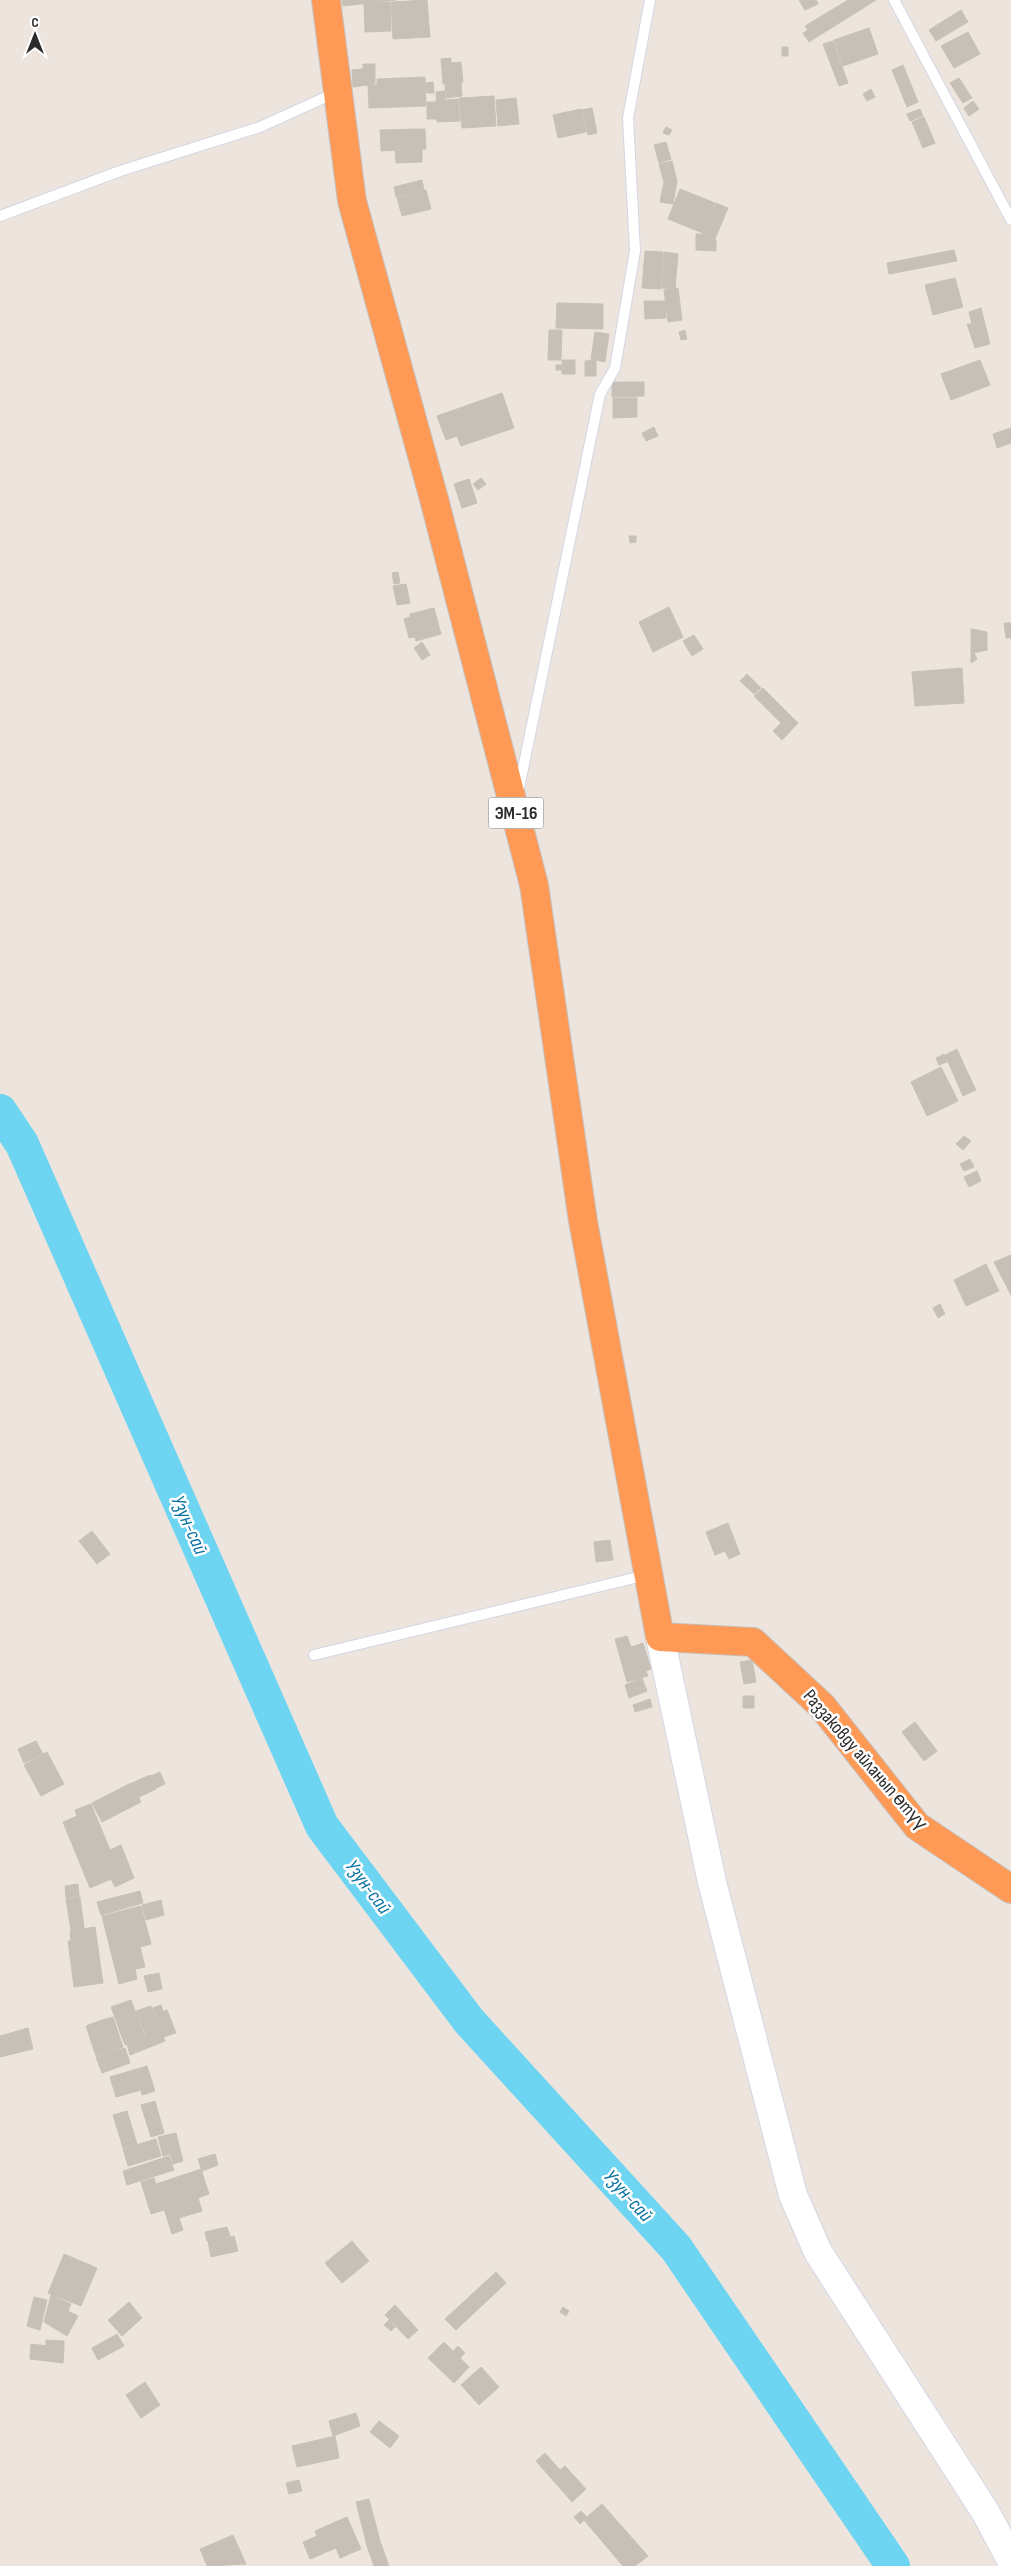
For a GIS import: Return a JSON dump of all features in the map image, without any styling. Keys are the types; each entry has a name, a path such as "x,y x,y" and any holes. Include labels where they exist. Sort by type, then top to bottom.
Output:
{"highway":[{"name":"ЭМ-16","path":"326,0 352,201 434,499 534,885 583,1221 647,1575 660,1636"},
{"name":"Раззаковду айланып өтүү","path":"660,1636 753,1642 822,1706 917,1826 1011,1889"}],"main road":[{"name":"ЭМ-16","path":"660,1636 712,1882 793,2195 818,2252 986,2513 1011,2560"}],"lane":[{"path":"514,809 600,394 615,368 634,260 628,118 650,0"},
{"path":"894,0 1011,220"},
{"path":"0,216 120,171 260,127 338,92"},
{"path":"314,1655 647,1575"}],"building":[{"path":"342,0 396,0 343,6"},
{"path":"427,0 430,37 393,39 391,2"},
{"path":"799,0 816,0 818,4 805,10"},
{"path":"848,0 876,0 809,42 803,33 808,30 805,26"},
{"path":"390,2 391,31 365,32 364,4"},
{"path":"961,10 968,22 936,41 929,30"},
{"path":"869,28 878,54 843,66 834,40"},
{"path":"968,32 980,54 954,68 941,46"},
{"path":"833,41 848,83 839,86 823,44"},
{"path":"782,47 788,47 788,56 782,56"},
{"path":"451,58 451,63 461,62 463,82 443,84 441,59"},
{"path":"363,64 375,64 375,84 353,87 352,70 363,69"},
{"path":"903,65 918,102 907,107 892,70"},
{"path":"425,77 426,106 369,108 368,85 377,85 377,79"},
{"path":"959,78 972,98 963,103 950,83"},
{"path":"433,82 434,93 427,93 426,83"},
{"path":"461,82 462,96 446,98 445,84"},
{"path":"871,89 875,97 867,101 863,94"},
{"path":"445,91 445,100 458,99 460,121 437,122 436,92"},
{"path":"494,96 496,126 462,128 459,98"},
{"path":"516,98 519,124 498,126 496,100"},
{"path":"973,101 979,109 969,116 964,108"},
{"path":"427,102 436,102 437,119 427,119"},
{"path":"592,108 597,133 588,135 582,110"},
{"path":"581,109 586,132 558,138 553,115"},
{"path":"920,109 923,116 910,121 907,114"},
{"path":"924,117 935,143 923,148 912,122"},
{"path":"666,127 672,130 669,135 663,133"},
{"path":"416,129 417,149 381,151 380,130"},
{"path":"416,129 425,129 426,149 417,149"},
{"path":"666,142 671,159 659,163 654,145"},
{"path":"422,149 422,162 396,163 395,151"},
{"path":"672,161 677,181 673,204 660,202 664,182 659,164"},
{"path":"422,180 424,190 396,197 394,187"},
{"path":"680,189 715,203 703,233 668,219"},
{"path":"426,190 431,209 402,216 397,198"},
{"path":"716,203 728,208 715,239 703,234"},
{"path":"696,234 702,234 716,240 716,251 696,250"},
{"path":"954,250 957,261 889,274 887,263"},
{"path":"645,251 663,252 661,289 642,288"},
{"path":"664,252 678,254 675,289 662,288"},
{"path":"955,278 963,307 933,315 925,285"},
{"path":"678,288 682,320 668,322 664,290"},
{"path":"644,301 665,301 666,318 645,319"},
{"path":"557,303 603,304 603,329 556,328"},
{"path":"981,308 990,344 975,348 967,324 972,324 969,312"},
{"path":"549,330 562,330 561,360 548,360"},
{"path":"685,330 687,339 681,340 679,332"},
{"path":"595,332 609,334 605,362 591,359"},
{"path":"562,360 575,360 575,374 562,374 562,370 556,370 556,365 562,365"},
{"path":"596,360 596,376 585,376 585,361"},
{"path":"980,360 990,385 951,400 941,374"},
{"path":"612,382 644,382 644,396 612,397"},
{"path":"502,393 514,428 461,446 457,436 446,440 437,416"},
{"path":"613,398 637,398 637,417 613,418"},
{"path":"654,427 658,436 646,441 642,433"},
{"path":"1011,428 1011,443 997,448 993,434"},
{"path":"481,478 486,484 478,490 473,484"},
{"path":"469,479 477,503 462,508 454,484"},
{"path":"629,536 636,536 636,542 630,543"},
{"path":"398,572 400,583 394,584 392,573"},
{"path":"406,584 410,603 397,605 393,586"},
{"path":"669,607 683,637 653,652 639,622"},
{"path":"434,608 441,634 416,641 415,637 409,638 404,619 410,617 410,614"},
{"path":"1004,623 1011,623 1011,638 1006,638"},
{"path":"971,629 987,632 987,650 974,653 977,659 971,663"},
{"path":"694,635 703,649 692,656 683,641"},
{"path":"422,642 430,655 422,660 414,648"},
{"path":"962,668 964,703 915,706 912,672"},
{"path":"747,674 761,688 754,694 740,681"},
{"path":"763,688 798,723 782,740 773,731 781,723 754,696"},
{"path":"957,1049 965,1067 953,1073 945,1055"},
{"path":"944,1054 947,1062 939,1065 936,1058"},
{"path":"941,1067 958,1101 927,1116 911,1082"},
{"path":"965,1067 976,1090 963,1096 953,1073"},
{"path":"964,1136 971,1141 963,1150 956,1144"},
{"path":"970,1159 974,1167 964,1171 960,1164"},
{"path":"977,1171 981,1181 969,1187 964,1177"},
{"path":"1011,1255 1011,1295 994,1262"},
{"path":"986,1264 999,1291 966,1306 954,1280"},
{"path":"940,1304 945,1314 938,1318 933,1308"},
{"path":"728,1523 740,1554 729,1559 725,1551 715,1555 706,1532"},
{"path":"92,1531 110,1554 97,1564 79,1541"},
{"path":"610,1540 613,1560 596,1562 594,1542"},
{"path":"627,1636 631,1647 643,1643 651,1669 646,1671 648,1676 627,1682 615,1639"},
{"path":"752,1660 756,1682 744,1684 740,1662"},
{"path":"642,1678 647,1691 629,1698 625,1685"},
{"path":"743,1696 754,1696 754,1708 743,1708"},
{"path":"650,1699 652,1707 635,1712 633,1705"},
{"path":"915,1722 937,1751 924,1761 902,1732"},
{"path":"36,1741 43,1754 24,1763 18,1749"},
{"path":"47,1752 64,1784 41,1796 24,1765"},
{"path":"160,1772 165,1784 156,1788 151,1776"},
{"path":"150,1775 156,1789 139,1797 132,1783"},
{"path":"131,1783 141,1802 102,1822 92,1803"},
{"path":"91,1804 110,1850 121,1845 134,1878 115,1887 111,1879 90,1888 63,1822 77,1816 75,1810"},
{"path":"78,1884 79,1896 66,1898 65,1886"},
{"path":"140,1891 143,1903 101,1915 97,1902"},
{"path":"80,1897 84,1928 71,1930 66,1899"},
{"path":"161,1900 164,1915 146,1920 142,1905"},
{"path":"141,1906 151,1944 140,1947 145,1967 135,1969 137,1979 119,1984 102,1916"},
{"path":"95,1927 103,1983 74,1987 68,1941 71,1941 70,1931"},
{"path":"159,1973 162,1989 148,1992 144,1976"},
{"path":"131,2000 145,2037 125,2045 111,2007"},
{"path":"161,2005 163,2011 155,2014 153,2008"},
{"path":"151,2006 161,2031 146,2036 136,2011"},
{"path":"167,2010 176,2033 163,2037 155,2015"},
{"path":"113,2017 123,2047 110,2052 99,2021"},
{"path":"99,2021 109,2052 96,2056 86,2026"},
{"path":"28,2028 33,2049 0,2057 0,2036"},
{"path":"161,2031 165,2041 130,2055 127,2044"},
{"path":"125,2048 130,2063 102,2073 96,2057"},
{"path":"147,2066 155,2091 142,2095 141,2090 116,2097 110,2077"},
{"path":"155,2101 164,2133 151,2137 141,2105"},
{"path":"127,2111 137,2144 123,2148 113,2115"},
{"path":"176,2133 183,2161 173,2164 170,2154 163,2156 158,2137"},
{"path":"156,2139 161,2156 128,2166 123,2149"},
{"path":"215,2154 218,2165 202,2171 198,2159"},
{"path":"169,2156 174,2170 127,2185 123,2171"},
{"path":"201,2169 209,2194 198,2198 202,2211 179,2218 183,2230 172,2234 156,2184"},
{"path":"154,2178 164,2210 151,2214 141,2182"},
{"path":"227,2227 230,2236 207,2241 205,2232"},
{"path":"234,2236 238,2251 211,2257 208,2241"},
{"path":"352,2241 369,2261 342,2283 325,2263"},
{"path":"64,2254 97,2268 81,2306 48,2293"},
{"path":"496,2272 506,2283 456,2330 445,2319"},
{"path":"51,2295 71,2304 68,2311 78,2316 67,2336 44,2322"},
{"path":"34,2297 47,2300 40,2330 27,2326"},
{"path":"129,2302 142,2318 122,2336 108,2320"},
{"path":"395,2305 418,2330 408,2339 385,2315"},
{"path":"563,2307 569,2311 566,2316 560,2312"},
{"path":"389,2320 395,2327 391,2331 384,2325"},
{"path":"117,2334 124,2346 98,2360 92,2348"},
{"path":"46,2340 64,2341 64,2347 46,2346"},
{"path":"444,2342 453,2351 458,2346 465,2353 460,2358 469,2367 454,2383 428,2358"},
{"path":"31,2344 64,2348 63,2363 30,2359"},
{"path":"481,2367 499,2387 479,2405 461,2385"},
{"path":"145,2382 160,2405 141,2418 126,2395"},
{"path":"356,2413 360,2426 333,2436 329,2421"},
{"path":"379,2421 399,2436 390,2448 370,2432"},
{"path":"335,2436 339,2458 297,2467 292,2446"},
{"path":"545,2453 560,2470 565,2466 586,2489 572,2502 536,2461"},
{"path":"299,2480 302,2491 289,2494 286,2483"},
{"path":"369,2499 389,2566 374,2566 367,2546 356,2502"},
{"path":"602,2504 648,2556 635,2566 623,2566 584,2520 580,2524 574,2517 581,2511 587,2517"},
{"path":"347,2517 361,2549 340,2558 336,2548 310,2559 303,2542 317,2536 315,2531"},
{"path":"233,2535 246,2564 207,2566 200,2549"}],"waterway":[{"name":"Узун-сай","path":"0,1111 22,1144 322,1826 469,2021 676,2248 893,2566"}]}
